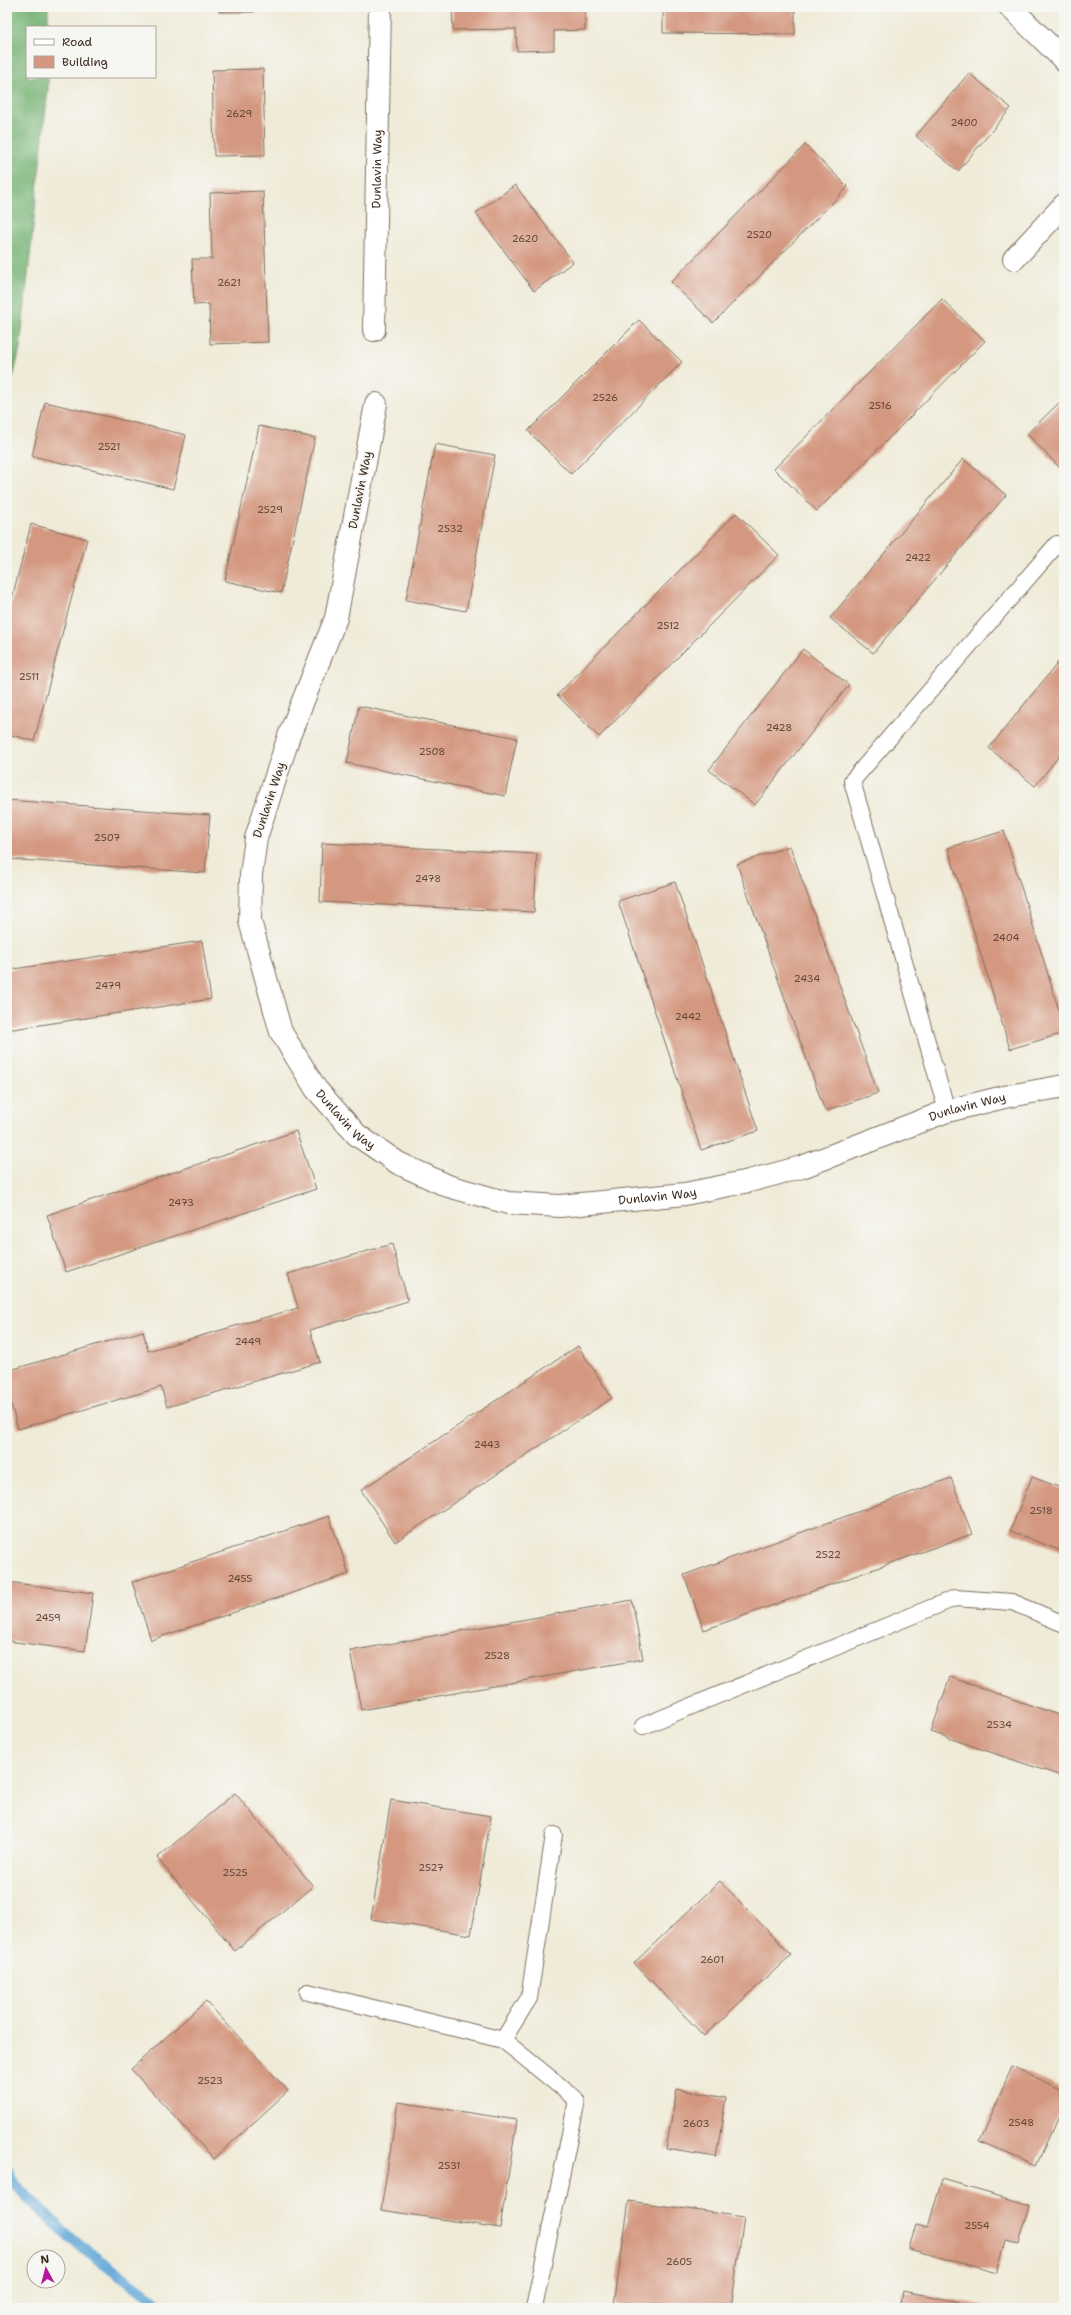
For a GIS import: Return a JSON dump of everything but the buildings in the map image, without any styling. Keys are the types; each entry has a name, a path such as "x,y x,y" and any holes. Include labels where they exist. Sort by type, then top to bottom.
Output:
{"street":[{"name":"Dunlavin Way","path":"374,330 380,7"},
{"path":"1010,7 1064,60"},
{"path":"1014,259 1064,205"},
{"name":"Dunlavin Way","path":"376,404 336,618 287,743 256,838 251,875 250,921 281,1032 316,1089 357,1135 398,1163 448,1186 508,1203 560,1206 685,1194 749,1181 802,1167 947,1111 1004,1097 1064,1086"}],"lane":[{"path":"947,1111 852,781 1057,544"},
{"path":"643,1726 955,1598 1012,1602 1064,1624"},
{"path":"503,2040 529,1998 554,1834"},
{"path":"308,1992 503,2040 577,2100 534,2308"}],"green space":[{"path":"7,7 48,7 48,26 26,26 26,78 48,78 48,89 20,349 7,402"}],"waterway":[{"path":"7,2168 14,2184 70,2238 165,2308"}]}
